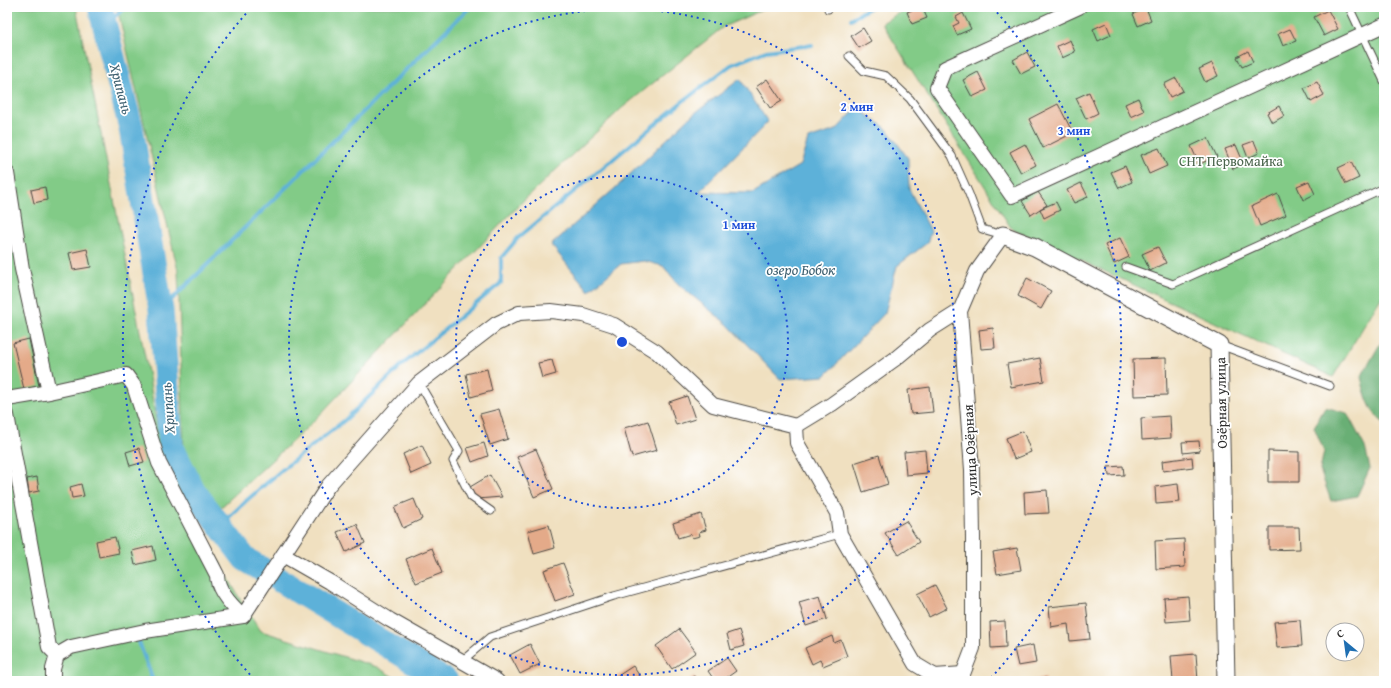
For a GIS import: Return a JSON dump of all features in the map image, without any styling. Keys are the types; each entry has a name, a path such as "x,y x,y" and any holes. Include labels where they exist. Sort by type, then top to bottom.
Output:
{"street":[{"path":"1079,7 945,68 937,88 1012,196 1384,24"},
{"path":"7,173 22,269 49,392"},
{"name":"улица Озёрная","path":"964,678 973,648 974,537 972,470 960,311 977,271 1003,235"},
{"name":"Озёрная улица","path":"1003,235 1035,247 1220,345 1226,681"},
{"path":"53,681 53,670 57,655 70,647 144,631 243,616 328,486 419,383 496,324 519,313 551,311 583,315 614,325 657,352 713,405 796,426 832,404 895,360 930,330 960,311"},
{"path":"7,399 49,392 126,375 134,386 159,463 217,575 217,581 231,606 243,616"},
{"path":"7,415 49,647 57,655"},
{"path":"796,426 798,443 837,513 840,534 915,664 932,679 964,678"},
{"path":"283,554 390,620 497,681"}],"lane":[{"path":"1349,7 1384,81"},
{"path":"849,56 864,71 886,76 910,99 952,156 969,194 982,229 1003,235"},
{"path":"1126,267 1173,284 1384,188"},
{"path":"1220,345 1330,386"},
{"path":"419,383 459,451 453,461 471,497 491,511"},
{"path":"462,661 490,637 614,596 840,534"}],"green space":[{"path":"7,7 76,7 149,377 162,458 241,601 261,631 377,667 400,681 7,681"},
{"path":"117,7 769,7 723,27 622,108 523,201 311,424 218,510 184,454 178,271"},
{"name":"СНТ Первомайка","path":"909,7 1384,7 1384,293 1333,377 1011,228 882,23"},
{"path":"1384,337 1384,423 1371,408 1361,377"},
{"path":"1325,407 1347,413 1365,447 1370,468 1357,496 1331,501 1320,470 1324,451 1314,427"}],"water":[{"name":"озеро Бобок","path":"740,79 768,122 699,192 753,193 800,165 808,139 836,130 857,108 886,128 908,158 909,189 931,231 927,243 897,266 885,313 825,376 780,379 727,324 679,285 663,266 644,261 621,264 589,291 551,245 622,182 691,116"}],"building":[{"path":"922,7 927,18 912,24 907,12"},
{"path":"1146,8 1151,20 1138,26 1133,14"},
{"path":"1328,10 1338,29 1324,36 1314,17"},
{"path":"963,13 971,29 957,35 953,26 959,23 956,17"},
{"path":"1106,23 1111,35 1098,41 1093,29"},
{"path":"863,28 871,41 859,48 851,36"},
{"path":"1290,29 1296,41 1283,46 1278,34"},
{"path":"1070,40 1075,52 1062,58 1057,46"},
{"path":"1248,51 1253,62 1242,67 1237,57"},
{"path":"1027,52 1035,67 1021,74 1013,60"},
{"path":"1212,63 1218,76 1205,82 1199,69"},
{"path":"978,72 987,90 972,97 963,80"},
{"path":"1176,78 1183,91 1170,97 1164,84"},
{"path":"767,79 782,101 770,108 756,87"},
{"path":"1317,82 1324,95 1311,102 1304,88"},
{"path":"1089,92 1098,113 1086,119 1076,98"},
{"path":"1138,98 1144,111 1131,117 1125,104"},
{"path":"1058,104 1073,133 1043,148 1029,119"},
{"path":"1279,106 1284,116 1272,123 1267,113"},
{"path":"1208,138 1217,157 1199,164 1191,146"},
{"path":"1254,141 1259,153 1248,158 1243,145"},
{"path":"1025,144 1036,165 1021,173 1010,152"},
{"path":"1236,145 1244,164 1233,169 1225,149"},
{"path":"1159,148 1167,166 1149,174 1141,155"},
{"path":"1351,162 1359,178 1346,184 1338,168"},
{"path":"1125,166 1132,182 1119,188 1111,172"},
{"path":"1309,181 1315,194 1303,200 1297,186"},
{"path":"1081,183 1088,197 1074,203 1067,190"},
{"path":"45,187 47,200 34,203 31,190"},
{"path":"1038,192 1047,205 1031,215 1022,201"},
{"path":"1278,194 1286,215 1260,226 1252,206"},
{"path":"1056,202 1060,210 1044,218 1040,209"},
{"path":"1120,238 1129,257 1114,264 1105,245"},
{"path":"1158,247 1166,263 1150,271 1142,254"},
{"path":"87,249 91,267 73,270 69,253"},
{"path":"1027,278 1051,291 1041,309 1018,296"},
{"path":"993,328 995,348 981,349 979,330"},
{"path":"29,339 39,386 24,389 13,343"},
{"path":"1040,358 1044,381 1011,387 1007,364"},
{"path":"1166,358 1167,395 1134,396 1133,359"},
{"path":"552,360 556,374 542,378 538,363"},
{"path":"487,369 492,391 471,397 466,374"},
{"path":"930,387 933,412 911,414 908,390"},
{"path":"687,396 695,419 676,425 669,402"},
{"path":"499,409 508,439 490,445 480,414"},
{"path":"1170,416 1171,438 1142,440 1141,418"},
{"path":"648,421 657,450 632,457 624,428"},
{"path":"1023,431 1031,452 1014,459 1006,438"},
{"path":"1199,441 1200,451 1183,453 1182,442"},
{"path":"484,443 488,456 472,462 467,448"},
{"path":"422,445 431,465 411,474 403,454"},
{"path":"139,448 144,462 130,466 126,452"},
{"path":"536,449 553,489 534,497 517,457"},
{"path":"925,450 927,473 906,475 904,452"},
{"path":"1268,451 1299,452 1299,482 1268,482"},
{"path":"879,455 888,484 863,492 854,463"},
{"path":"1192,457 1193,467 1163,471 1162,461"},
{"path":"1123,466 1124,475 1109,476 1108,467"},
{"path":"490,475 502,497 477,499 470,487"},
{"path":"37,477 39,491 29,493 27,479"},
{"path":"81,484 84,496 72,498 70,487"},
{"path":"1178,484 1180,502 1156,504 1155,487"},
{"path":"1047,490 1049,513 1025,514 1024,492"},
{"path":"414,499 422,519 403,528 394,507"},
{"path":"701,514 706,530 699,532 700,536 692,538 691,534 678,538 673,523"},
{"path":"906,521 919,542 899,555 885,533"},
{"path":"357,524 365,543 346,552 337,532"},
{"path":"549,525 555,548 534,554 528,531"},
{"path":"1269,527 1299,527 1300,549 1269,550"},
{"path":"115,537 119,553 99,557 96,541"},
{"path":"1184,539 1185,567 1156,569 1155,541"},
{"path":"153,546 156,560 135,565 132,551"},
{"path":"432,548 442,573 416,583 406,559"},
{"path":"1017,548 1021,570 997,574 993,552"},
{"path":"563,563 575,594 555,601 544,570"},
{"path":"935,585 947,608 929,617 917,594"},
{"path":"820,596 827,619 806,626 799,602"},
{"path":"1188,596 1190,620 1166,622 1164,598"},
{"path":"1086,603 1090,639 1070,641 1068,624 1051,627 1049,607"},
{"path":"1300,620 1302,646 1277,648 1274,622"},
{"path":"1005,621 1006,647 991,648 990,622"},
{"path":"679,629 696,652 672,669 656,646"},
{"path":"739,630 744,646 731,650 727,634"},
{"path":"832,636 834,643 841,640 847,656 823,666 820,660 812,664 805,648"},
{"path":"530,644 540,664 520,674 510,655"},
{"path":"1033,645 1036,663 1018,666 1014,649"},
{"path":"1196,654 1198,681 1173,681 1171,656"},
{"path":"727,658 736,671 722,681 715,681 708,671"},
{"path":"633,666 643,681 610,681"},
{"path":"694,676 697,681 687,681"},
{"path":"1046,678 1046,681 1032,681 1032,680"}],"waterway":[{"name":"Хрипань","path":"100,7 131,128 161,310 171,446 192,489 245,559 446,681"},
{"path":"104,25 126,7"},
{"path":"161,310 470,7"},
{"path":"851,19 871,7"},
{"path":"219,525 283,469 345,420 403,364 501,283 501,258 518,238 682,102 731,65 766,51 812,45"},
{"path":"139,642 153,681"}]}
